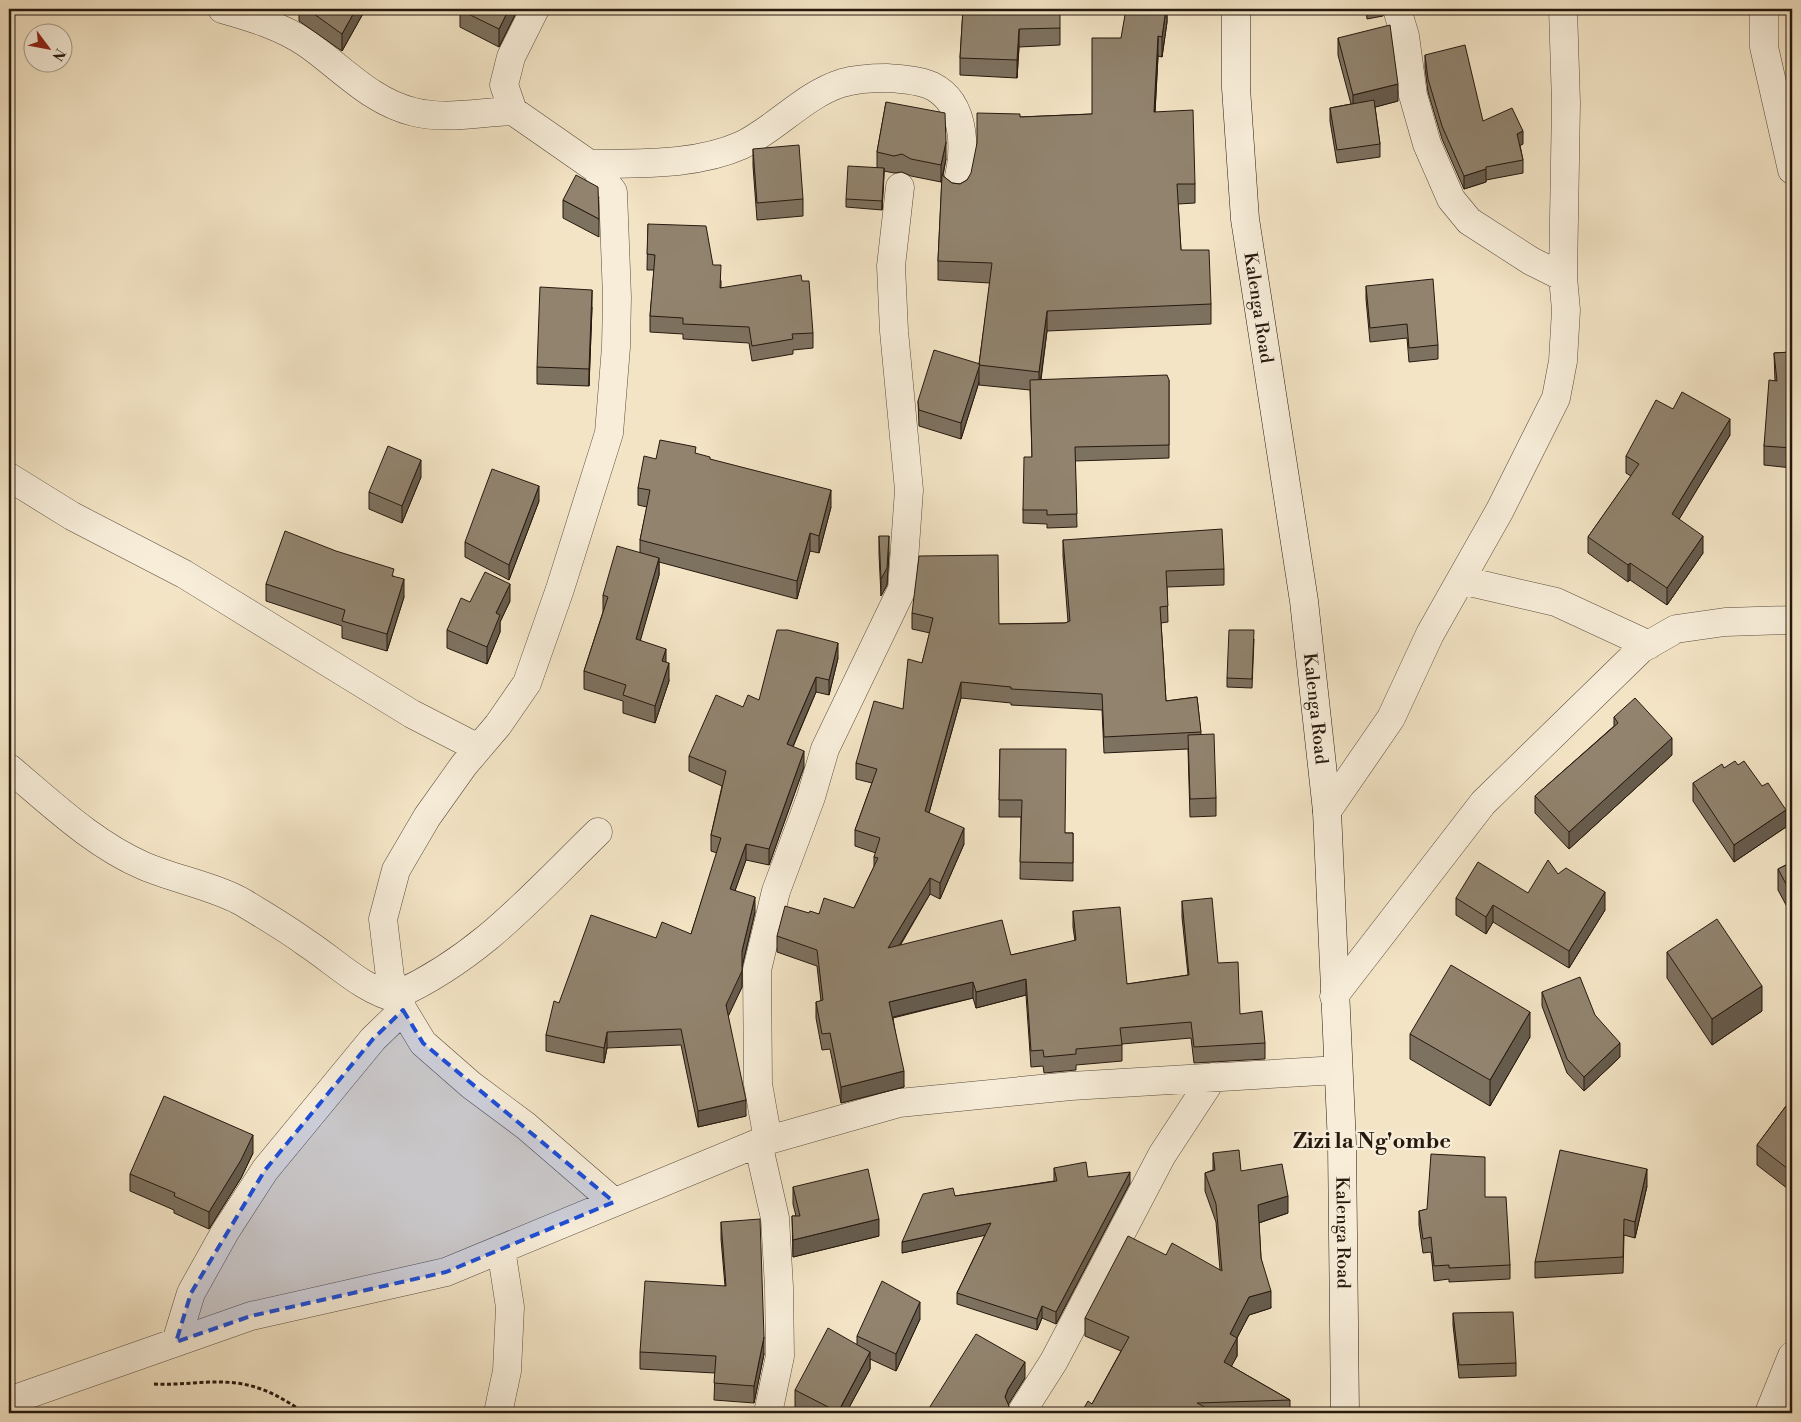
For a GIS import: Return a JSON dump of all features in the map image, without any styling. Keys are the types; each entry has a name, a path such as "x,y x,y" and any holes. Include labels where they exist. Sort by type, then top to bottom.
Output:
{"street":[{"path":"536,9 511,57 506,76 504,85 513,111 595,168 613,192 616,313 609,433 560,588 527,683 498,725 478,748 428,817 396,870 383,918 390,978 423,1043 471,1084 526,1126 614,1202"},
{"name":"Kalenga Road","path":"1236,9 1236,88 1245,219 1304,601 1327,811 1342,1144 1345,1413"},
{"path":"1397,9 1405,36 1413,95 1427,144 1451,199 1469,221 1531,261 1563,277"},
{"path":"1327,811 1391,718 1430,634 1500,510 1556,398 1563,361 1566,310 1563,277 1566,103 1563,9"},
{"path":"1764,9 1764,47 1792,164"},
{"path":"231,10 276,28 306,43 367,89 394,105 415,112 443,116 513,111"},
{"path":"589,164 696,159 742,144 813,98 842,83 875,78 901,79 930,85 942,92 956,112 963,142 962,168 956,188"},
{"path":"768,1413 780,1356 775,1218 763,1141 758,1084 757,970 776,891 811,797 825,749 861,673 885,629 902,589 909,490 894,331 891,266 900,187"},
{"path":"9,477 72,516 184,574 412,714 478,748"},
{"path":"1461,580 1556,602 1649,644"},
{"path":"1334,996 1483,803 1634,655 1676,629 1725,622 1792,620"},
{"path":"9,768 69,819 125,856 144,867 241,902 305,941 367,986 400,1001"},
{"path":"176,1342 192,1293 225,1232 265,1170 367,1046 400,1001 424,982 490,937 539,893 598,832"},
{"path":"9,1401 251,1316 446,1272 763,1141 898,1103 1071,1086 1338,1070"},
{"path":"1021,1413 1054,1361 1162,1154 1213,1077"},
{"path":"498,1413 506,1371 510,1308 501,1249"},
{"path":"1769,1413 1792,1356"}],"path":[{"path":"112,1364 130,1376 151,1384 177,1385 214,1381 257,1387 306,1413"}],"highlighted area":[{"path":"403,1010 423,1043 614,1202 446,1272 251,1316 176,1342 191,1293 265,1170 373,1039"}],"building":[{"path":"307,9 356,9 342,34"},
{"path":"460,9 509,9 499,29"},
{"path":"963,9 1060,9 1060,28 1019,29 1017,60 960,58"},
{"path":"1126,9 1166,9 1162,37 1158,36 1154,112 1193,110 1195,184 1177,184 1181,250 1209,250 1211,304 1047,311 1039,372 979,365 992,263 938,261 942,175 952,183 960,184 967,180 971,173 977,143 977,113 1020,114 1020,117 1092,114 1092,38 1121,38"},
{"path":"1390,25 1398,84 1353,95 1338,38"},
{"path":"1465,45 1483,121 1512,108 1523,131 1517,134 1523,160 1486,167 1486,169 1464,176 1442,126 1428,79 1425,55"},
{"path":"1374,100 1380,144 1337,150 1330,108"},
{"path":"886,102 945,113 946,142 941,165 911,159 902,154 894,156 877,152"},
{"path":"799,145 803,199 757,203 753,149"},
{"path":"848,166 884,168 882,201 846,199"},
{"path":"576,175 598,187 599,219 563,200"},
{"path":"648,224 706,226 713,265 721,265 720,288 801,275 802,281 809,281 813,333 792,334 793,339 752,346 749,327 683,324 683,318 650,316 655,255 647,254"},
{"path":"1433,279 1438,345 1409,348 1407,324 1370,328 1366,286"},
{"path":"540,287 592,290 589,369 537,367"},
{"path":"934,350 980,364 961,423 919,410 918,401"},
{"path":"1792,352 1792,448 1764,446 1769,380 1777,381 1774,353"},
{"path":"1167,375 1169,380 1169,445 1075,447 1077,514 1047,515 1047,510 1023,510 1024,457 1032,457 1030,380"},
{"path":"1682,392 1730,419 1672,514 1703,536 1667,588 1630,563 1628,565 1588,537 1639,464 1626,456 1656,400 1673,409"},
{"path":"660,440 696,447 695,453 710,457 710,459 831,490 819,536 810,533 797,581 640,540 650,490 638,488 644,456 656,459"},
{"path":"388,446 421,460 402,506 369,492"},
{"path":"492,469 539,486 509,565 465,542"},
{"path":"1222,529 1224,569 1166,571 1168,606 1160,607 1166,701 1197,697 1201,732 1104,737 1102,694 1011,689 1011,687 961,682 925,811 964,828 940,883 930,878 888,948 1002,920 1011,955 1076,940 1073,911 1120,907 1127,984 1189,975 1182,901 1212,898 1218,963 1238,962 1240,1014 1262,1011 1265,1043 1194,1047 1191,1022 1120,1028 1122,1045 1076,1049 1076,1054 1044,1057 1043,1050 1031,1051 1026,979 976,992 973,982 889,1002 904,1071 841,1087 830,1033 822,1034 816,1002 823,1000 817,950 777,936 785,906 819,914 824,898 854,908 878,858 874,857 880,838 855,830 877,769 856,763 874,701 903,709 908,659 922,663 933,618 912,613 919,556 998,555 999,624 1065,623 1070,621 1063,540"},
{"path":"285,531 336,551 394,569 392,576 404,579 387,634 342,621 345,610 266,584"},
{"path":"879,536 889,536 887,568 881,579"},
{"path":"617,546 659,558 636,639 666,649 662,661 669,663 655,706 623,695 626,685 584,671 608,597 603,595"},
{"path":"485,572 510,584 496,613 500,615 487,647 447,630 461,598 470,602"},
{"path":"777,630 788,630 838,643 829,680 816,677 787,744 804,751 769,849 746,844 730,889 755,897 742,951 742,971 726,1005 746,1100 698,1111 681,1029 607,1032 604,1048 546,1035 554,1001 559,1003 591,915 656,938 662,922 691,934 721,838 711,835 726,771 689,756 716,695 743,707 748,695 759,700"},
{"path":"1229,630 1254,630 1252,679 1227,678"},
{"path":"1635,698 1672,738 1569,832 1535,796 1618,723 1614,717"},
{"path":"1214,734 1216,798 1190,799 1188,735"},
{"path":"1000,749 1066,749 1065,833 1073,833 1073,863 1020,862 1022,800 999,800"},
{"path":"1735,761 1738,765 1744,761 1762,786 1768,783 1786,810 1734,845 1693,783 1722,764 1724,768"},
{"path":"1548,860 1558,874 1566,868 1605,892 1569,951 1493,905 1486,917 1456,898 1478,862 1528,893"},
{"path":"1792,862 1792,895 1778,869"},
{"path":"1717,919 1762,986 1712,1019 1667,952"},
{"path":"1451,965 1530,1012 1490,1080 1410,1034"},
{"path":"1580,977 1595,1015 1620,1043 1584,1077 1567,1059 1542,992"},
{"path":"164,1096 253,1135 241,1160 209,1212 174,1196 175,1193 130,1174"},
{"path":"1792,1098 1792,1172 1757,1145"},
{"path":"1239,1150 1241,1171 1282,1164 1288,1196 1258,1205 1261,1258 1271,1291 1249,1297 1230,1334 1237,1338 1224,1362 1290,1400 1197,1403 1216,1413 1081,1413 1088,1401 1092,1404 1129,1337 1085,1318 1128,1236 1166,1255 1172,1243 1222,1271 1216,1204 1205,1173 1215,1170 1213,1153"},
{"path":"1560,1150 1647,1169 1635,1222 1624,1219 1623,1257 1535,1262"},
{"path":"1431,1154 1485,1157 1485,1197 1506,1197 1510,1265 1449,1268 1449,1265 1434,1266 1431,1237 1423,1239 1419,1211 1427,1209"},
{"path":"1086,1162 1088,1177 1130,1172 1056,1312 1042,1306 1037,1319 957,1293 991,1223 902,1242 923,1194 953,1188 955,1196 1057,1181 1054,1168"},
{"path":"868,1169 879,1219 793,1240 792,1216 800,1216 793,1187"},
{"path":"760,1219 764,1337 754,1386 714,1383 716,1356 640,1352 645,1281 726,1286 721,1222"},
{"path":"882,1281 920,1302 896,1354 857,1336"},
{"path":"1513,1312 1516,1363 1459,1365 1453,1313"},
{"path":"828,1328 870,1352 838,1412 795,1390"},
{"path":"976,1334 1025,1362 1008,1389 1005,1397 1009,1406 1005,1413 992,1413 984,1409 981,1413 926,1413"}],"district":[{"name":"Zizi la Ng'ombe","path":"1372,1141"}]}
